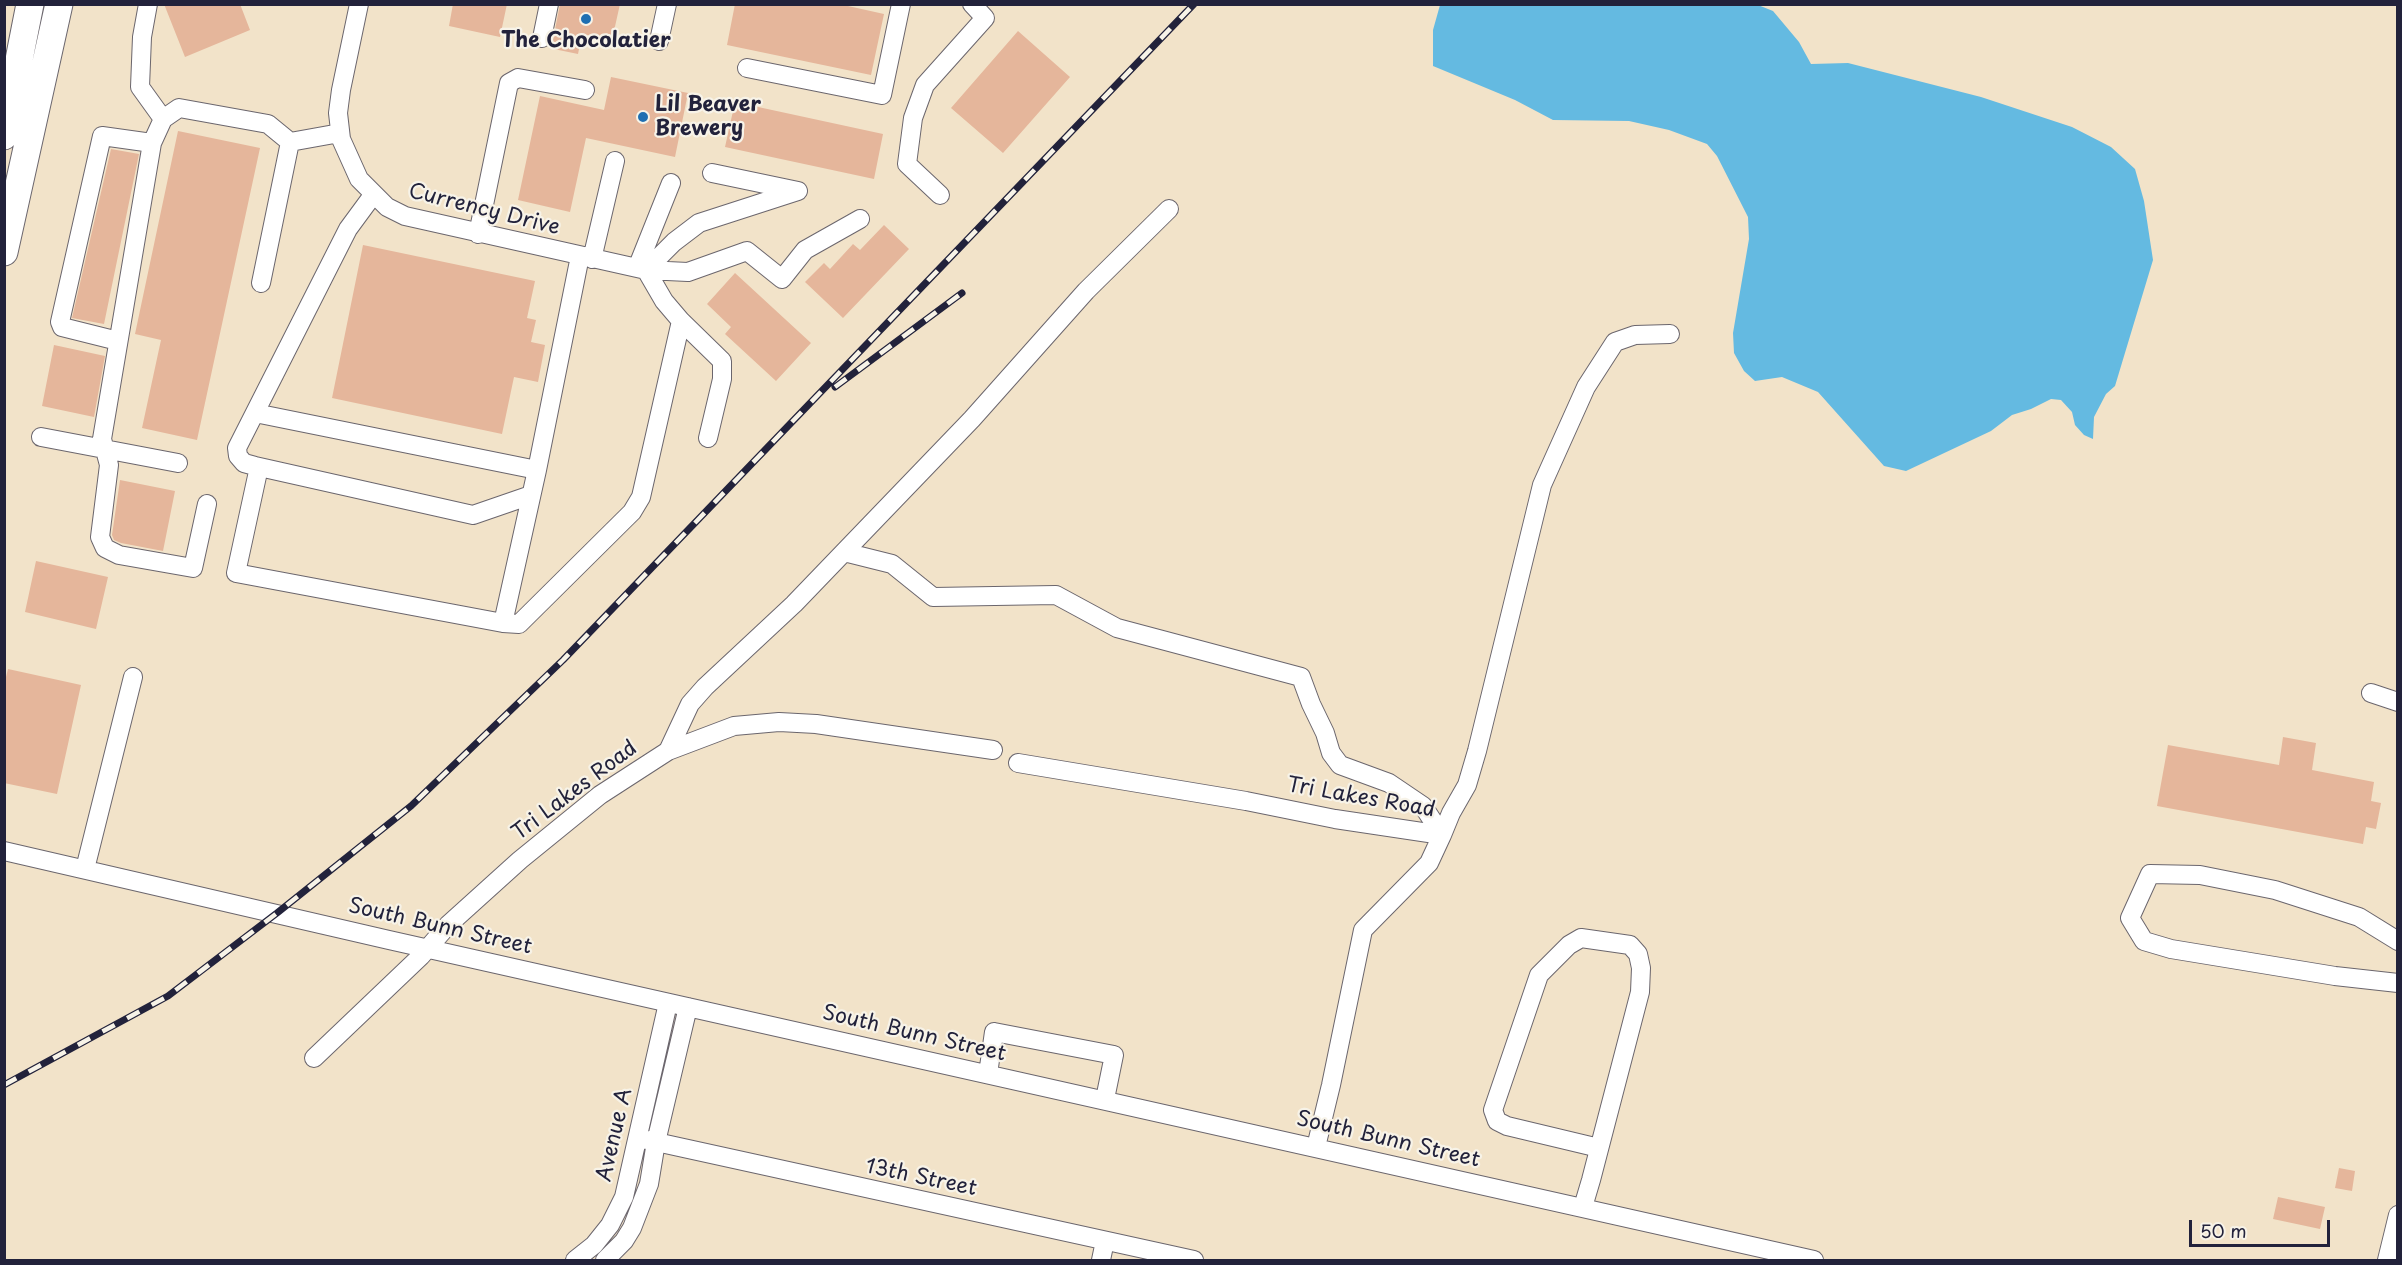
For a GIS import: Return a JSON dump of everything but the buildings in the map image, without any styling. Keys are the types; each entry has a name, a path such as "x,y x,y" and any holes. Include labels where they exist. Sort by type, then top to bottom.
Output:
{"highway":[{"path":"4,136 30,4"},
{"path":"4,252 59,4"}],"street":[{"path":"148,4 142,37 140,87 163,119"},
{"name":"Currency Drive","path":"359,4 341,90 338,113 340,133 354,169 373,195 387,207 405,216 642,269 688,272 747,251 782,279 805,250 860,219"},
{"path":"542,38 549,4"},
{"path":"659,41 667,4"},
{"path":"747,68 882,95 901,4"},
{"path":"940,195 907,164 913,118 925,86 985,18 972,4"},
{"path":"478,234 509,83 518,78 585,90"},
{"path":"207,504 193,568 119,555 105,548 100,537 109,465 102,439 152,143 163,119 179,108 268,124 290,142 340,133"},
{"path":"118,341 62,327 60,322 102,136 152,143"},
{"path":"261,283 290,142"},
{"path":"502,623 586,257 615,161"},
{"path":"642,269 699,223 798,191 712,173"},
{"path":"642,269 670,183"},
{"path":"373,195 348,229 237,448 238,456 244,463 473,515 531,495"},
{"path":"668,751 690,704 794,604 972,419 1086,291 1169,209"},
{"path":"642,269 681,321 722,361 722,379 708,438"},
{"path":"260,467 236,573 502,623 519,624 632,512 641,497 681,321"},
{"name":"Tri Lakes Road","path":"1018,763 1246,801 1335,819 1442,835 1467,785 1477,751 1542,485 1586,387 1616,342 1635,335 1670,334"},
{"path":"255,413 537,470"},
{"path":"41,437 178,463"},
{"path":"844,552 892,564 933,597 1056,595 1117,628 1301,677 1331,753 1340,765 1389,783 1423,806 1442,835 1429,863 1364,930 1316,1147"},
{"path":"85,869 134,677"},
{"path":"2371,693 2397,702"},
{"name":"Tri Lakes Road","path":"314,1058 421,956 472,902 520,860 600,795 668,751 734,726 779,722 816,724 993,750"},
{"name":"South Bunn Street","path":"4,851 668,1003 1105,1099 1814,1260"},
{"path":"2397,941 2359,917 2275,890 2200,875 2150,874 2130,918 2144,941 2170,949 2335,976 2397,983"},
{"path":"1583,1207 1599,1148 1640,993 1641,968 1638,954 1630,945 1581,938 1569,945 1539,975 1493,1110 1497,1121 1507,1126 1599,1148"},
{"name":"Avenue A","path":"605,1260 624,1241 640,1213 649,1184 647,1140 668,1003"},
{"name":"Avenue A","path":"575,1260 594,1245 617,1213 647,1140 688,1007"},
{"path":"988,1074 994,1032 1114,1055 1105,1099"},
{"name":"13th Street","path":"647,1140 1194,1260"},
{"path":"2387,1260 2397,1215"},
{"path":"1101,1260 1105,1241"}],"water":[{"path":"1440,5 1758,5 1773,11 1799,42 1811,64 1848,63 1981,97 2072,127 2111,147 2135,169 2144,201 2153,260 2115,386 2106,394 2094,417 2093,439 2084,435 2075,425 2072,412 2061,400 2051,399 2012,415 1991,431 1906,471 1884,466 1818,392 1782,377 1755,381 1744,371 1734,353 1733,333 1749,239 1748,217 1717,156 1707,144 1669,130 1629,121 1553,120 1515,100 1433,66 1433,30"}],"railway":[{"path":"4,1085 168,996 411,806 563,660 1194,4"},
{"path":"835,387 962,293"}],"place":[{"name":"The Chocolatier","path":"586,19"},
{"name":"Lil Beaver Brewery","path":"643,117"}]}
